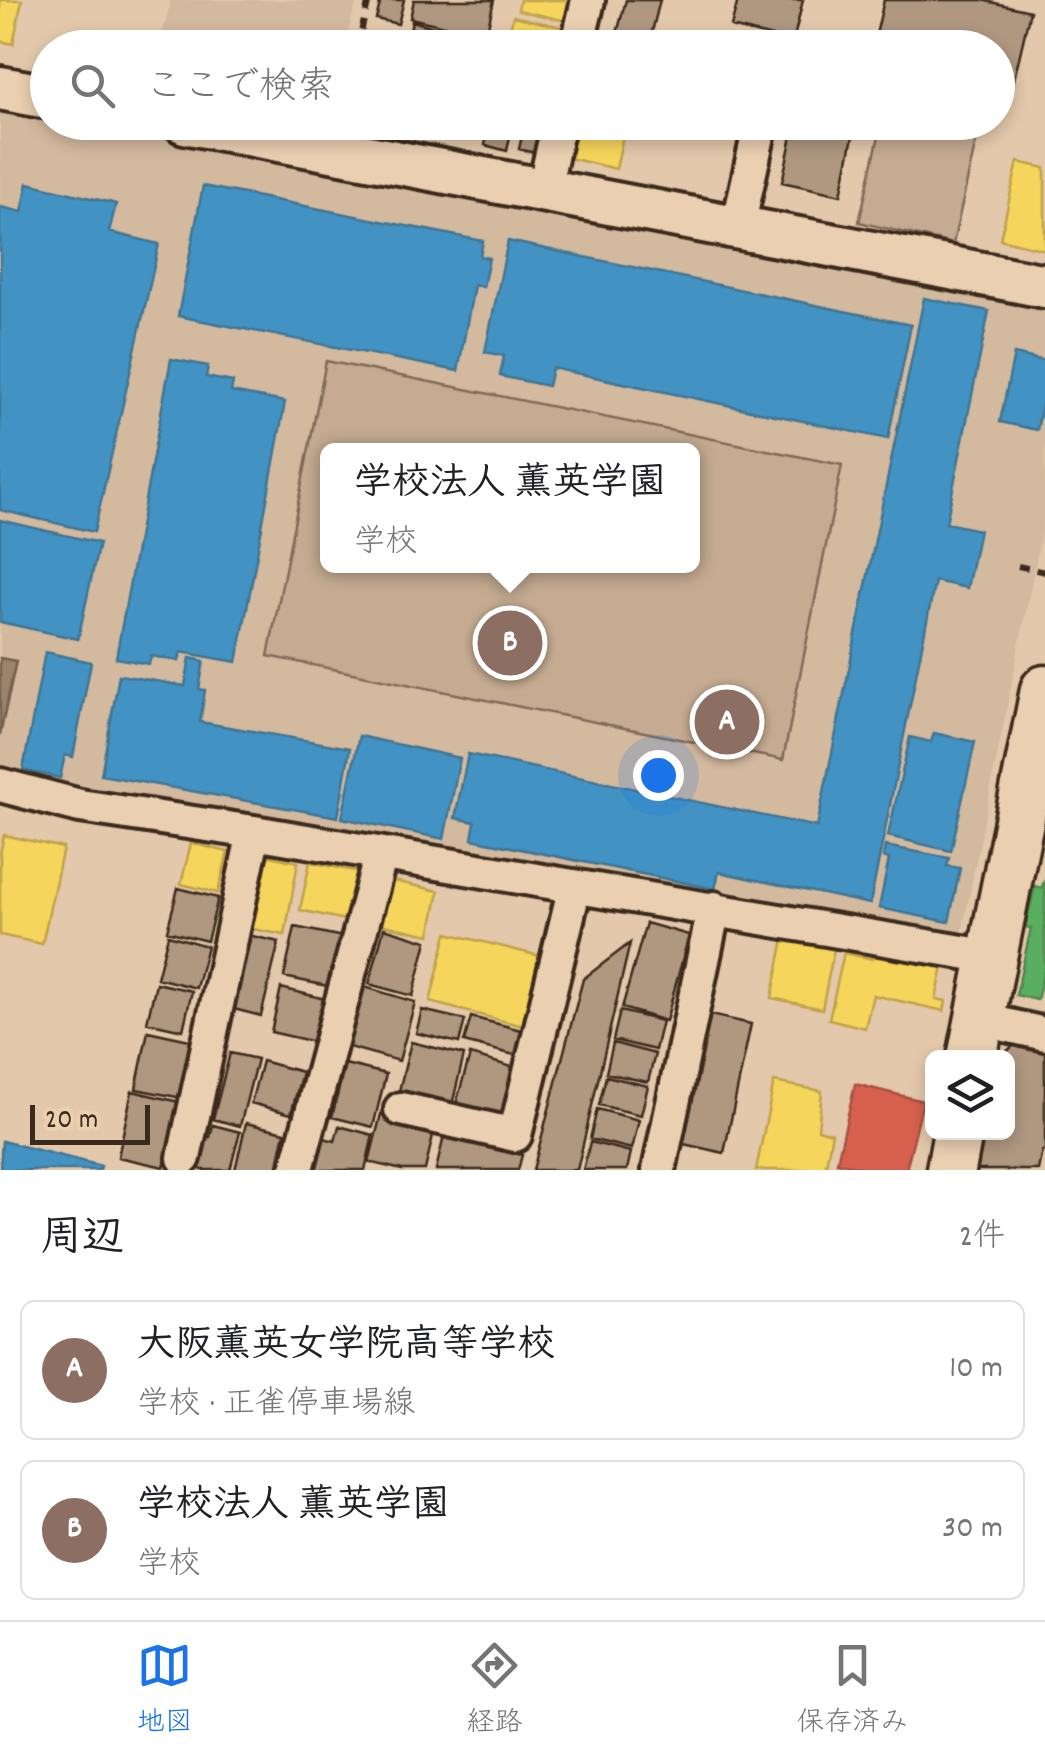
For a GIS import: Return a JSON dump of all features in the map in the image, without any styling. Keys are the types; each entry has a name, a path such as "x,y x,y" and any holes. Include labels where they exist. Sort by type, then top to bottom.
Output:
{"main road":[{"path":"976,1038 992,957 1031,840 1045,690"},
{"path":"951,1170 957,1140"}],"street":[{"path":"580,30 588,0"},
{"path":"0,88 30,94"},
{"path":"281,140 1045,286"},
{"path":"544,189 555,140"},
{"path":"738,226 757,140"},
{"path":"0,785 80,806 992,957"},
{"path":"184,1158 254,832"},
{"path":"296,1169 380,854"},
{"path":"401,1109 515,1134 575,886"},
{"path":"659,1170 714,908"},
{"path":"976,1038 1045,1034"}],"path":[{"path":"362,30 369,0"},
{"path":"1018,566 1045,572"}],"shaded area":[{"path":"171,0 357,0 349,30 163,30"},
{"path":"0,106 30,112 30,140 173,140 1045,307 1045,515 961,937 78,791 0,770"},
{"path":"878,140 976,140 953,244 859,222"},
{"path":"326,361 842,465 783,760 268,656"},
{"path":"0,658 16,661 0,735"}],"building: 住宅":[{"path":"0,0 22,0 13,44 0,41"},
{"path":"520,0 571,0 566,21 518,10"},
{"path":"513,16 565,28 565,30 510,30"},
{"path":"573,140 622,140 616,169 569,158"},
{"path":"1018,162 1045,168 1045,250 1000,239"},
{"path":"4,835 63,848 42,944 0,935 0,854"},
{"path":"191,843 228,852 218,893 181,884"},
{"path":"260,854 298,862 285,935 247,928"},
{"path":"310,862 364,873 354,922 300,910"},
{"path":"389,880 439,891 430,935 380,924"},
{"path":"447,933 544,957 527,1027 430,1002"},
{"path":"784,939 834,949 822,1009 772,998"},
{"path":"875,951 943,967 936,999 946,1001 944,1011 873,995 865,1028 829,1019 844,953 873,959"},
{"path":"774,1082 822,1091 818,1129 832,1133 825,1170 756,1170"}],"building: 商業":[{"path":"855,1084 923,1101 906,1170 871,1170 837,1162"}],"building: 教育":[{"path":"28,183 116,204 109,232 159,244 94,532 0,510 0,211 1,207 22,212"},
{"path":"203,186 483,241 480,256 489,258 483,287 474,285 458,371 178,316"},
{"path":"508,241 911,325 888,439 552,368 548,386 500,376 504,356 485,352"},
{"path":"924,298 989,311 946,523 979,530 967,588 935,581 870,904 719,872 715,889 472,839 475,822 455,818 468,754 817,827"},
{"path":"1014,354 1045,361 1045,389 1037,430 1000,422"},
{"path":"171,359 208,366 206,377 233,382 231,392 285,402 237,662 181,652 179,661 151,656 149,664 116,658"},
{"path":"0,520 99,543 78,639 0,622"},
{"path":"45,652 91,662 73,757 65,755 60,778 23,770"},
{"path":"190,658 204,661 199,689 205,690 200,722 350,748 338,817 101,775 119,675 185,686"},
{"path":"934,733 975,742 951,851 888,836 910,737 931,742"},
{"path":"359,736 460,758 444,839 342,818"},
{"path":"885,846 949,858 947,866 960,868 949,922 879,908 889,859 883,857"},
{"path":"2,1141 101,1166 100,1170 0,1170"}],"building: 公共":[{"path":"1045,880 1045,967 1037,1000 1016,995 1031,928 1025,927 1035,886 1041,888"}],"building: その他":[{"path":"381,0 404,0 398,24 376,19"},
{"path":"414,0 494,0 487,30 461,30 410,18"},
{"path":"626,0 660,0 652,30 618,30"},
{"path":"738,0 803,0 796,30 731,27"},
{"path":"884,0 982,0 1030,11 1015,75 1015,30 877,30"},
{"path":"412,21 437,28 436,30 410,30"},
{"path":"486,140 509,140 507,151 485,145"},
{"path":"521,140 542,140 539,154 519,149"},
{"path":"791,140 852,140 841,195 782,182"},
{"path":"178,888 218,898 207,941 167,931"},
{"path":"646,923 689,935 666,1021 622,1008"},
{"path":"295,927 343,937 332,987 284,977"},
{"path":"384,928 427,941 413,996 369,984"},
{"path":"243,934 279,942 261,1016 226,1007"},
{"path":"168,935 207,946 196,988 157,978"},
{"path":"630,943 577,1170 533,1170 583,979"},
{"path":"156,983 192,991 183,1030 147,1022"},
{"path":"358,985 415,1002 399,1061 341,1045"},
{"path":"281,988 325,999 315,1042 271,1032"},
{"path":"422,1010 465,1020 459,1043 416,1033"},
{"path":"620,1011 662,1021 655,1050 613,1040"},
{"path":"706,1014 751,1024 724,1153 679,1143"},
{"path":"471,1017 533,1033 526,1058 464,1042"},
{"path":"148,1031 194,1041 182,1098 136,1089"},
{"path":"1020,1040 1045,1047 1045,1151 1038,1170 976,1170 982,1140 1015,1140 1015,1050 1008,1050"},
{"path":"411,1042 464,1055 452,1105 399,1091"},
{"path":"613,1043 655,1054 648,1082 606,1073"},
{"path":"230,1053 257,1059 240,1126 213,1119"},
{"path":"470,1055 523,1070 507,1126 454,1111"},
{"path":"262,1061 302,1072 291,1114 251,1103"},
{"path":"345,1064 386,1074 373,1127 332,1117"},
{"path":"606,1076 648,1086 641,1115 599,1105"},
{"path":"132,1091 179,1102 164,1167 118,1157"},
{"path":"597,1109 639,1120 632,1149 590,1139"},
{"path":"381,1114 435,1127 425,1170 402,1170 369,1162"},
{"path":"246,1123 285,1132 277,1170 235,1170"},
{"path":"213,1125 240,1132 230,1170 202,1170 191,1164 199,1134 210,1137"},
{"path":"339,1126 373,1135 365,1170 316,1170 324,1138 335,1141"},
{"path":"444,1136 522,1155 518,1170 436,1170"},
{"path":"590,1142 631,1152 627,1170 583,1170"}],"place":[{"name":"学校法人 薫英学園","path":"510,643"},
{"name":"大阪薫英女学院高等学校","path":"727,722"}]}
